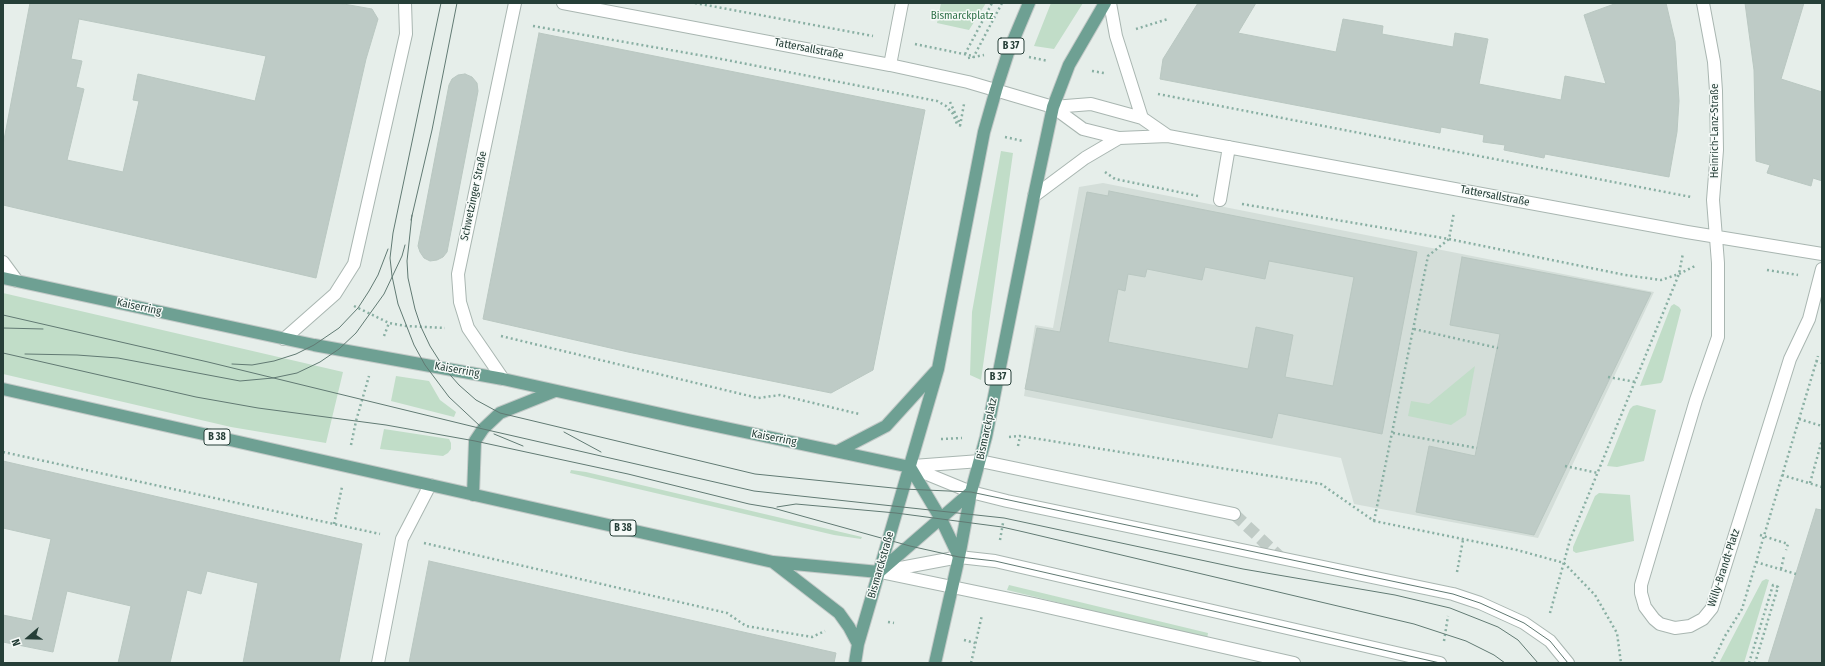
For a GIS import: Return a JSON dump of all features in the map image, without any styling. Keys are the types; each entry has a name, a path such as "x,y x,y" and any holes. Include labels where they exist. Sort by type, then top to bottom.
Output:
{"main road":[{"name":"B 37","path":"910,467 938,369 984,132 1008,53 1029,3"},
{"name":"B 37","path":"1053,106 1070,65 1105,3"},
{"name":"Bismarckplatz","path":"971,492 986,437 1053,106"},
{"name":"Kaiserring","path":"3,278 284,339 502,379 910,467"},
{"path":"838,451 886,426 938,369"},
{"name":"B 38","path":"3,388 773,562 879,572"},
{"path":"473,495 475,440 482,429 500,413 555,391"},
{"path":"910,467 940,519 959,557"},
{"name":"Bismarckstraße","path":"855,663 858,644 910,467"},
{"name":"B 37","path":"935,663 959,557 971,492"},
{"path":"879,572 971,492"},
{"name":"B 38","path":"773,562 839,613 849,627 858,644"}],"street":[{"path":"284,339 335,294 354,264 406,34 405,3"},
{"name":"Schwetzinger Straße","path":"502,379 468,328 460,302 458,274 515,3"},
{"name":"Tattersallstraße","path":"563,3 890,64 996,90 1053,106 1091,104 1142,118 1168,136"},
{"path":"890,64 902,3"},
{"path":"1110,3 1116,36 1142,118"},
{"name":"Heinrich-Lanz-Straße","path":"1703,3 1713,55 1716,91 1717,150 1714,200 1716,237"},
{"name":"Tattersallstraße","path":"1053,106 1083,129 1119,138 1168,136 1716,237 1822,254"},
{"name":"Tattersallstraße","path":"1034,196 1085,158 1119,138"},
{"path":"1220,200 1229,147"},
{"name":"Willy-Brandt-Platz","path":"1716,237 1718,337 1696,400 1641,585 1640,593 1645,607 1660,624 1675,628 1690,626 1703,620 1712,608 1790,359 1809,319 1821,273"},
{"path":"3,262 17,281"},
{"path":"910,467 980,461 1234,514"},
{"path":"910,467 971,492 1452,594 1480,603 1524,623 1550,641 1568,663"},
{"path":"378,663 402,539 430,485"},
{"path":"879,572 959,557 996,560 1440,663"},
{"path":"879,572 1294,663"}],"path":[{"path":"695,3 974,56 1002,3"},
{"path":"957,80 965,54 992,3"},
{"path":"509,27 524,30 530,26 723,60 930,100 946,106 960,126 1044,145"},
{"path":"1153,93 1691,197"},
{"path":"1085,158 1115,179 1220,200 1449,239 1625,275 1661,280 1680,274 1570,540 1564,563"},
{"path":"1374,521 1428,256 1449,239 1459,190"},
{"path":"1762,269 1821,273"},
{"path":"335,294 389,323 406,326 468,328 485,323 496,335 504,337 758,398 780,395 864,415"},
{"path":"334,524 358,414 376,356 389,323"},
{"path":"1414,329 1498,348"},
{"path":"1712,663 1725,636 1742,609 1818,355"},
{"path":"1816,361 1822,363"},
{"path":"1608,377 1636,382"},
{"path":"1799,419 1822,426"},
{"path":"1393,433 1477,448"},
{"path":"1020,436 1320,484 1374,521 1517,550 1564,563 1595,595 1617,633 1621,663"},
{"path":"1810,483 1822,440"},
{"path":"3,452 456,550 727,613 746,626 812,637 828,630"},
{"path":"1565,466 1598,473"},
{"path":"1782,476 1822,487"},
{"path":"1760,535 1788,544 1786,550"},
{"path":"1780,570 1784,556"},
{"path":"1756,562 1796,574"},
{"path":"1749,663 1773,585 1778,587 1755,663"},
{"path":"964,640 975,643"}],"shaded area":[{"path":"1103,183 1654,292 1538,538 1354,504 1341,458 1024,396 1035,325 1053,328 1079,187"}],"green space":[{"name":"Bismarckplatz","path":"941,3 986,3 969,30 937,23"},
{"path":"1051,3 1083,3 1054,49 1034,46"},
{"path":"1001,151 1013,153 981,380 970,375 972,312"},
{"path":"3,293 343,372 326,443 231,427 3,374"},
{"path":"1674,304 1681,310 1663,380 1661,383 1640,386 1671,306"},
{"path":"1475,366 1466,415 1451,425 1408,416 1411,401 1429,404"},
{"path":"396,376 429,381 440,400 456,412 454,417 391,401"},
{"path":"1637,405 1656,410 1644,461 1617,467 1607,466 1630,409"},
{"path":"384,429 449,439 451,449 443,456 380,449"},
{"path":"571,470 586,472 862,537 861,539 834,535 570,473"},
{"path":"1599,493 1630,495 1634,541 1576,553 1573,551 1573,547 1595,496"},
{"path":"1766,579 1769,580 1744,663 1719,663 1762,581"},
{"path":"1009,585 1208,633 1207,639 1007,590"}],"building":[{"path":"30,3 338,3 372,9 378,19 366,59 316,278 3,205 3,145","holes":["79,19 266,56 255,101 138,74 133,100 139,101 123,172 67,160 84,89 76,87 82,61 71,59"]},
{"path":"1198,3 1256,3 1238,33 1336,52 1343,19 1383,26 1382,34 1453,47 1455,33 1488,39 1479,84 1561,100 1565,76 1606,84 1584,15 1617,3 1666,3 1675,41 1679,101 1677,132 1669,177 1545,154 1544,158 1504,150 1505,145 1483,142 1484,135 1441,127 1440,133 1160,79 1163,59"},
{"path":"1745,3 1804,3 1781,79 1822,92 1822,181 1813,178 1811,186 1767,173 1770,165 1756,161 1754,70"},
{"path":"539,33 925,110 873,370 831,393 628,352 483,319"},
{"path":"465,74 472,77 477,83 478,91 447,252 443,257 430,261 424,258 418,246 449,85 452,79 458,75"},
{"path":"1109,191 1417,252 1382,434 1278,413 1272,438 1025,389 1037,328 1060,332 1087,192 1108,196","holes":["1269,261 1354,277 1333,386 1285,377 1293,335 1256,327 1248,369 1108,342 1118,289 1125,291 1128,274 1145,277 1147,269 1202,280 1205,267 1265,279"]},
{"path":"1462,257 1651,293 1534,535 1416,512 1429,446 1475,456 1500,334 1450,325"},
{"path":"3,461 362,544 339,663 243,663 258,583 207,571 201,594 187,590 170,663 118,663 131,606 67,591 53,652 3,642 3,615 32,621 51,539 3,528"},
{"path":"1816,509 1822,510 1822,663 1768,663"},
{"path":"429,561 836,653 834,663 409,663"}],"tunnel":[{"path":"1234,514 1280,557 1285,559"}],"tram line":[{"path":"441,3 393,233 390,258 398,304 414,345 425,365 449,397 480,426"},
{"path":"411,220 432,130 457,3"},
{"path":"412,215 407,261 408,278 421,327 430,346 444,368 459,385 476,400 500,413 755,474 903,489 971,492 1453,594 1480,603 1524,623 1550,641 1568,663"},
{"path":"25,354 77,355 118,358 240,381 273,378 297,373 320,362 339,349 356,333 384,294 402,256 405,245"},
{"path":"232,364 252,365 274,361 296,354 314,345 339,328 358,308 369,291 378,275 388,249"},
{"path":"3,315 208,362 483,429 754,491 1004,518 1243,569 1395,595 1450,608 1498,627 1518,640 1538,663"},
{"path":"3,328 43,329"},
{"path":"3,353 196,397 258,408 386,425 475,441 628,474 749,504 773,508 910,546 959,557 995,561 1440,663"},
{"path":"564,432 601,452"},
{"path":"494,434 523,446"},
{"path":"777,507 796,504 896,513 1002,527 1414,624 1466,641 1494,655 1505,663"}]}
